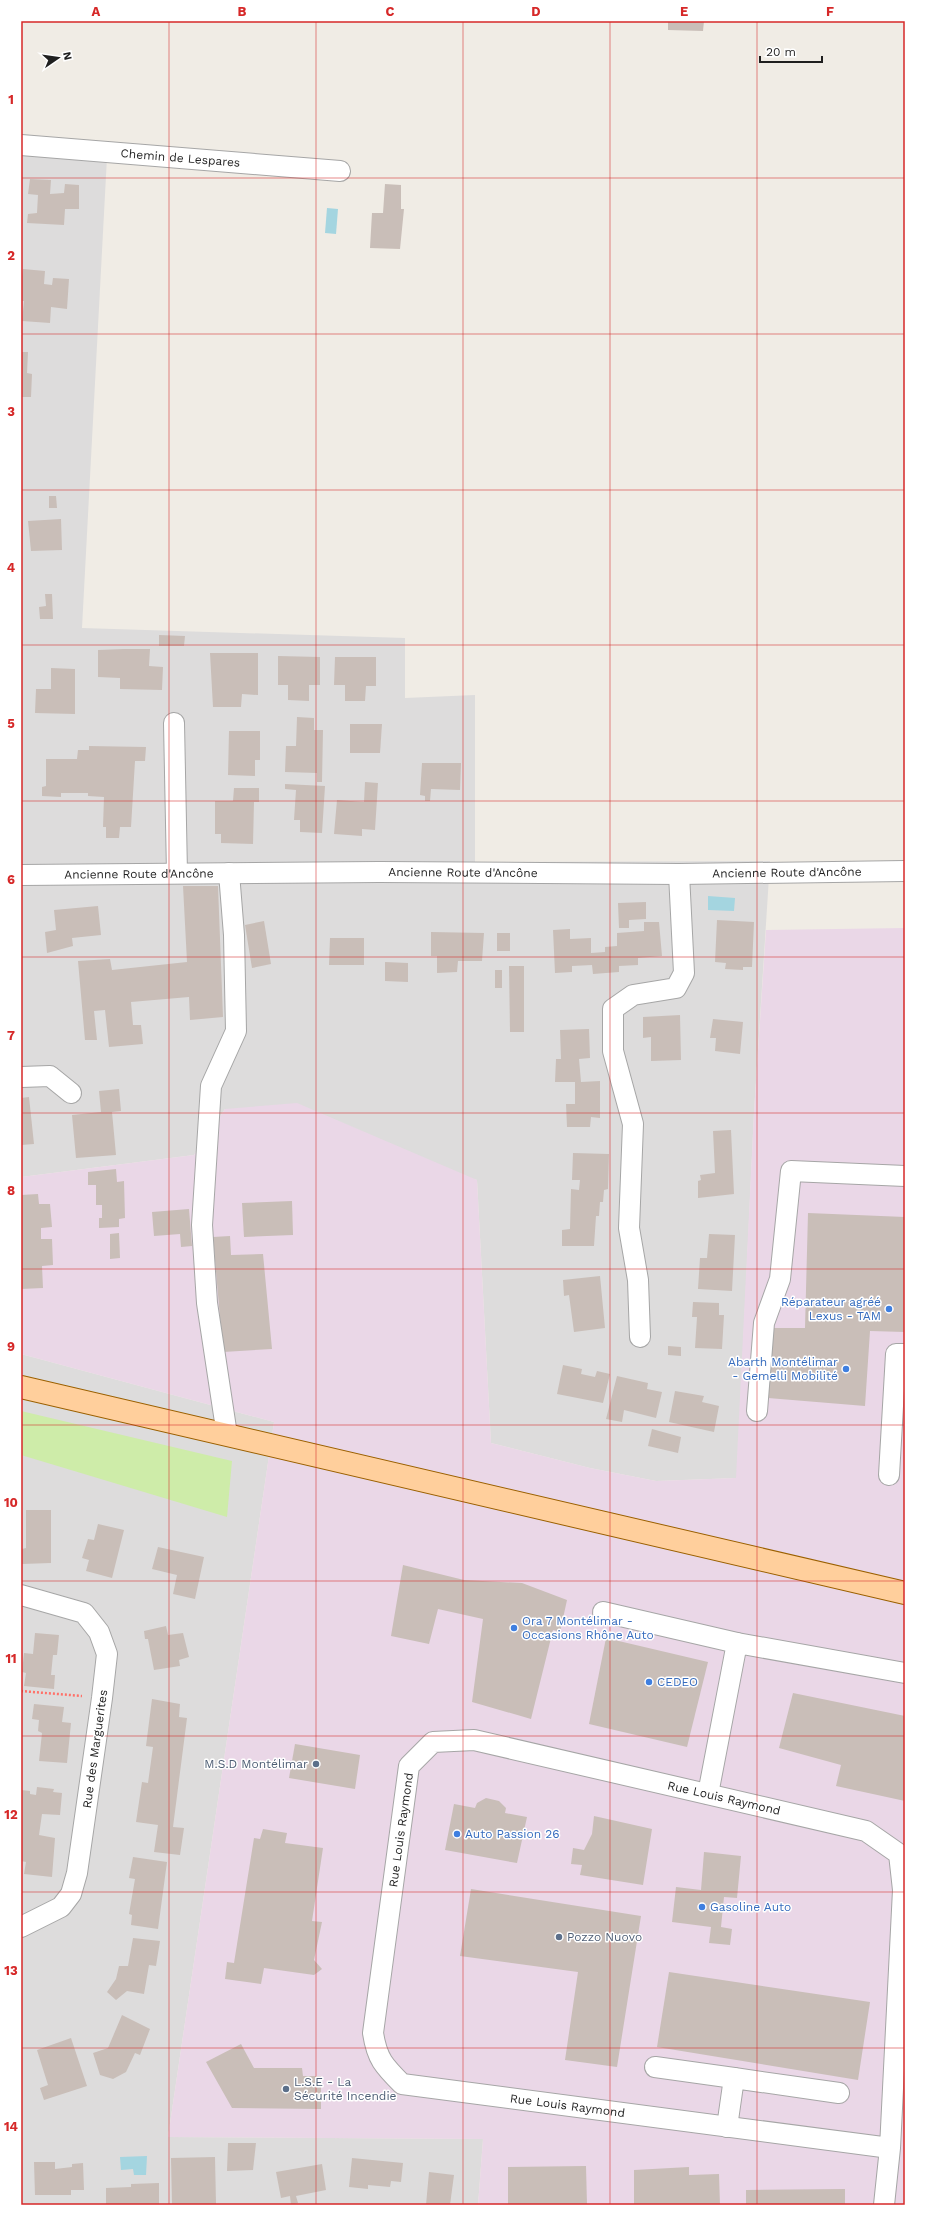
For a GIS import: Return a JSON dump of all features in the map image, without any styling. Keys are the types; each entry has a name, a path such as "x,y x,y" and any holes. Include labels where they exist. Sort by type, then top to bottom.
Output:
{"main road":[{"path":"21,1387 905,1593"}],"street":[{"name":"Chemin de Lespares","path":"21,145 340,171"},
{"path":"174,723 177,873"},
{"name":"Ancienne Route d'Ancône","path":"21,875 379,872 679,874 905,871"},
{"path":"227,1436 207,1303 202,1225 211,1086 236,1032 234,935 229,873"},
{"path":"640,1337 638,1280 629,1228 633,1124 613,1051 613,1009 633,995 676,988 684,973 679,874"},
{"path":"21,1077 50,1076 71,1093"},
{"path":"757,1411 764,1323 780,1279 791,1171 905,1176"},
{"path":"889,1475 899,1417 896,1354 905,1354"},
{"name":"Rue des Marguerites","path":"21,1595 84,1613 99,1632 106,1654 102,1698 77,1873 71,1894 60,1907 21,1927"},
{"path":"603,1612 737,1643 905,1673"},
{"path":"708,1794 737,1643"},
{"name":"Rue Louis Raymond","path":"884,2205 895,2157 899,2097 903,1866 899,1854 866,1830 474,1740 433,1742 409,1766 373,2033 376,2052 386,2068 402,2084 727,2127 895,2157"},
{"path":"655,2067 839,2093"},
{"path":"727,2127 734,2078"}],"path":[{"path":"21,1692 102,1698"}],"shaded area":[{"path":"21,153 107,157 82,628 405,638 405,698 475,695 475,862 770,861 754,1112 737,1478 656,1481 590,1468 491,1443 477,1180 225,1109 194,1155 21,1177"},
{"path":"905,928 905,2205 478,2205 483,2139 168,2137 274,1422 21,1354 21,1177 194,1155 225,1109 297,1103 477,1180 491,1443 590,1468 656,1481 736,1478 754,1112 766,930"},
{"path":"21,1354 274,1422 168,2137 483,2139 478,2205 21,2205"}],"green space":[{"path":"21,1411 232,1461 227,1517 21,1455"}],"water":[{"path":"327,208 338,209 336,234 325,233"},
{"path":"708,896 735,898 734,911 708,910"},
{"path":"147,2156 146,2175 134,2175 133,2169 121,2170 120,2157"}],"building":[{"path":"668,21 704,21 703,31 668,30"},
{"path":"30,179 51,180 50,194 64,193 65,184 79,185 79,209 65,209 64,225 27,223 28,214 37,213 38,195 28,194"},
{"path":"385,184 401,185 401,209 404,209 400,249 370,248 372,213 383,213"},
{"path":"23,269 45,271 44,284 52,285 53,278 69,279 67,309 51,307 50,323 22,321 24,301 21,301 21,284"},
{"path":"21,352 28,352 27,373 32,374 31,397 21,397"},
{"path":"49,496 56,496 57,508 49,508"},
{"path":"61,519 62,550 31,551 28,521"},
{"path":"45,594 52,594 53,619 40,619 39,607 46,606"},
{"path":"159,635 185,636 184,646 159,646"},
{"path":"150,649 149,666 163,667 162,690 120,689 120,678 98,677 98,650"},
{"path":"210,653 258,653 258,695 242,694 241,707 213,707"},
{"path":"278,656 320,657 320,685 309,685 309,701 288,700 288,685 278,685"},
{"path":"335,657 376,657 376,686 366,686 365,701 345,701 345,685 334,685"},
{"path":"51,668 75,669 75,714 35,713 36,689 51,689"},
{"path":"297,717 314,718 314,730 323,730 322,782 317,782 317,773 285,772 286,746 296,746"},
{"path":"350,724 382,724 380,753 350,753"},
{"path":"229,731 260,731 260,760 255,760 255,776 228,775"},
{"path":"89,746 146,747 145,761 135,761 131,827 120,827 119,838 106,838 106,827 103,827 104,797 88,796 88,793 61,793 61,797 42,796 42,787 46,786 46,759 77,759 78,750 89,750"},
{"path":"422,763 461,763 460,790 431,789 430,801 425,801 425,796 420,795"},
{"path":"365,782 378,783 375,830 362,829 362,836 334,834 337,800 364,802"},
{"path":"285,784 325,786 322,833 300,832 300,820 294,820 296,790 285,789"},
{"path":"234,788 259,788 259,802 254,802 253,844 221,843 221,834 215,834 215,801 233,801"},
{"path":"183,886 218,886 223,1017 190,1020 189,997 131,1002 133,1025 141,1025 143,1044 109,1047 105,1010 94,1011 97,1040 85,1040 78,961 110,959 112,970 187,962"},
{"path":"646,902 646,919 629,920 629,928 619,928 618,903"},
{"path":"98,906 101,935 72,938 73,946 47,953 45,932 56,930 54,910"},
{"path":"717,920 754,922 752,967 743,967 743,970 725,969 726,963 715,962"},
{"path":"264,921 271,964 252,968 245,925"},
{"path":"644,922 659,922 662,956 638,958 638,965 619,966 619,972 593,974 592,965 572,966 572,972 555,973 553,930 570,929 570,939 591,938 591,953 605,952 605,947 617,946 617,933 644,931"},
{"path":"431,932 484,933 482,961 458,961 457,972 437,973 437,956 431,956"},
{"path":"497,933 510,933 510,951 497,951"},
{"path":"330,938 364,938 364,965 329,965"},
{"path":"385,962 408,963 408,982 385,981"},
{"path":"509,966 524,966 524,1032 510,1032"},
{"path":"495,970 502,970 502,988 495,988"},
{"path":"680,1015 681,1060 651,1061 651,1037 643,1038 643,1017"},
{"path":"713,1019 743,1022 740,1054 715,1051 716,1038 710,1038"},
{"path":"589,1029 590,1058 579,1059 581,1082 600,1081 600,1118 591,1117 590,1127 567,1127 566,1104 575,1104 575,1082 555,1082 556,1059 561,1059 560,1030"},
{"path":"119,1089 121,1111 112,1112 116,1155 76,1158 72,1115 101,1112 99,1091"},
{"path":"29,1097 34,1144 21,1145 21,1098"},
{"path":"731,1130 734,1194 698,1198 698,1181 701,1180 700,1175 715,1173 713,1131"},
{"path":"573,1153 609,1154 608,1189 604,1190 603,1202 600,1202 599,1216 596,1216 594,1246 562,1246 562,1230 570,1229 571,1189 579,1190 580,1180 572,1180"},
{"path":"116,1169 117,1182 124,1181 125,1218 119,1219 119,1227 99,1228 99,1218 102,1218 102,1205 96,1205 96,1185 88,1185 88,1172"},
{"path":"38,1194 39,1204 50,1204 52,1227 41,1228 41,1239 52,1239 53,1265 42,1266 43,1288 21,1289 21,1195"},
{"path":"292,1201 293,1235 244,1237 242,1203"},
{"path":"189,1209 192,1246 181,1247 180,1234 154,1236 152,1212"},
{"path":"808,1213 905,1217 905,1332 870,1331 865,1406 768,1398 772,1328 805,1328"},
{"path":"119,1233 120,1258 110,1259 110,1234"},
{"path":"709,1234 735,1235 732,1291 698,1289 700,1258 707,1258"},
{"path":"230,1236 231,1255 263,1254 272,1349 223,1352 213,1237"},
{"path":"600,1276 605,1328 574,1332 569,1295 564,1296 563,1280"},
{"path":"693,1302 719,1303 719,1315 724,1315 722,1349 695,1348 697,1317 692,1317"},
{"path":"668,1346 681,1347 681,1356 668,1355"},
{"path":"563,1365 582,1369 581,1374 595,1377 597,1371 610,1374 603,1403 557,1394"},
{"path":"617,1376 648,1383 647,1389 662,1392 656,1418 624,1410 622,1422 606,1419"},
{"path":"675,1391 704,1396 702,1402 719,1406 714,1432 669,1422"},
{"path":"652,1429 681,1437 678,1453 648,1446"},
{"path":"26,1510 51,1510 51,1563 22,1564 22,1549 26,1548"},
{"path":"98,1524 124,1530 112,1578 86,1571 89,1560 82,1558 88,1539 94,1540"},
{"path":"158,1547 204,1557 195,1599 173,1594 177,1575 152,1569"},
{"path":"403,1565 464,1580 522,1583 567,1600 560,1632 553,1630 531,1719 472,1702 483,1619 438,1609 429,1644 391,1636"},
{"path":"166,1626 168,1635 183,1633 189,1657 179,1660 180,1666 154,1670 148,1639 145,1639 144,1631"},
{"path":"35,1633 59,1635 57,1655 53,1655 51,1675 55,1675 54,1689 24,1686 26,1673 22,1672 24,1653 33,1654"},
{"path":"606,1638 708,1662 687,1747 589,1724"},
{"path":"793,1693 905,1716 905,1801 836,1786 841,1765 779,1748"},
{"path":"152,1699 180,1704 179,1717 187,1718 173,1827 184,1828 180,1855 154,1852 158,1825 136,1822 142,1782 148,1783 153,1747 146,1746"},
{"path":"34,1704 64,1707 62,1722 71,1723 67,1763 39,1761 42,1733 38,1731 39,1720 32,1719"},
{"path":"295,1744 360,1755 355,1789 289,1778"},
{"path":"37,1787 54,1789 53,1792 62,1793 60,1815 42,1814 39,1835 55,1838 52,1877 24,1874 26,1862 21,1861 21,1790 30,1791 30,1794 36,1795"},
{"path":"486,1798 499,1801 506,1808 505,1813 527,1817 517,1863 445,1850 454,1804 475,1808 477,1803"},
{"path":"594,1816 652,1829 643,1885 580,1875 582,1865 571,1864 573,1848 584,1850 592,1834"},
{"path":"263,1829 287,1833 285,1843 323,1848 312,1921 322,1922 314,1960 322,1969 314,1975 264,1968 261,1984 225,1979 227,1962 234,1963 254,1838 260,1839"},
{"path":"704,1852 741,1856 737,1898 724,1897 721,1927 732,1929 730,1945 709,1943 711,1927 672,1922 676,1887 701,1890"},
{"path":"133,1857 167,1862 158,1929 131,1925 132,1915 129,1914 135,1879 129,1878"},
{"path":"471,1889 641,1916 617,2067 565,2060 578,1972 460,1956"},
{"path":"133,1938 160,1941 156,1966 149,1965 144,1994 127,1991 116,2000 107,1992 116,1979 119,1966 128,1966"},
{"path":"669,1972 870,2002 858,2080 657,2047"},
{"path":"122,2015 150,2029 140,2055 135,2053 126,2072 113,2079 100,2075 93,2053 108,2048"},
{"path":"71,2038 87,2086 44,2100 40,2088 48,2085 37,2050"},
{"path":"241,2044 254,2068 302,2068 303,2076 321,2076 321,2109 232,2108 206,2062"},
{"path":"228,2143 256,2143 253,2170 227,2171"},
{"path":"215,2157 216,2204 172,2205 171,2158"},
{"path":"352,2158 403,2163 401,2182 391,2181 390,2187 368,2185 368,2189 349,2187"},
{"path":"34,2162 55,2162 55,2169 72,2167 72,2164 83,2163 84,2190 71,2190 71,2195 35,2195"},
{"path":"322,2164 326,2190 296,2196 298,2203 291,2205 290,2196 281,2198 276,2172"},
{"path":"586,2166 587,2205 508,2205 508,2167"},
{"path":"689,2167 689,2175 719,2174 720,2205 634,2205 634,2170"},
{"path":"429,2172 454,2175 450,2205 426,2205"},
{"path":"159,2183 159,2205 106,2205 106,2188 131,2187 131,2184"},
{"path":"845,2189 845,2205 746,2205 746,2190"}],"place":[{"name":"Réparateur agréé Lexus - TAM","path":"889,1309"},
{"name":"Abarth Montélimar - Gemelli Mobilité","path":"846,1369"},
{"name":"Ora 7 Montélimar - Occasions Rhône Auto","path":"514,1628"},
{"name":"CEDEO","path":"649,1682"},
{"name":"M.S.D Montélimar","path":"316,1764"},
{"name":"Auto Passion 26","path":"457,1834"},
{"name":"Gasoline Auto","path":"702,1907"},
{"name":"Pozzo Nuovo","path":"559,1937"},
{"name":"L.S.E - La Sécurité Incendie","path":"286,2089"}]}
